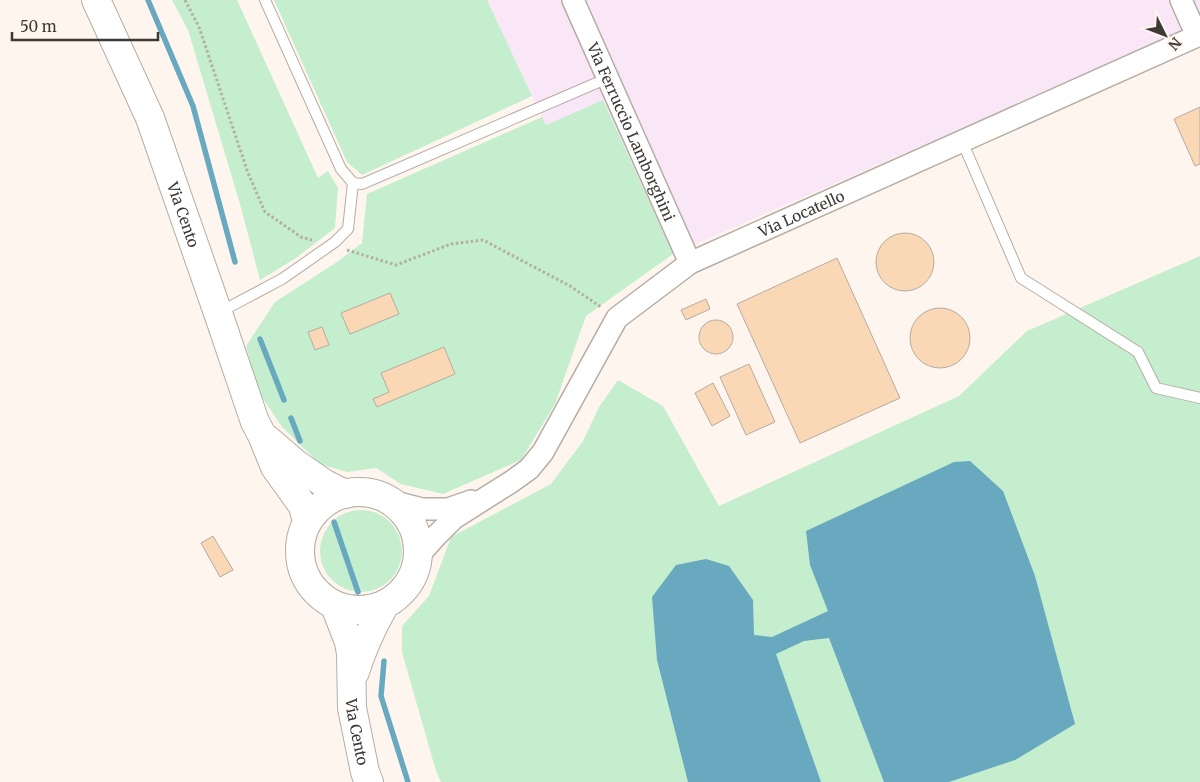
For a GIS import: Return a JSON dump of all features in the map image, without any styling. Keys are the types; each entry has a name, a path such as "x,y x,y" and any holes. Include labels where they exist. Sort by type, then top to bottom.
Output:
{"main road":[{"name":"Via Cento","path":"96,0 150,118 255,422 274,467 302,506 307,522"},
{"name":"Via Cento","path":"262,435 296,464 325,484 344,494"},
{"name":"Via Cento","path":"360,491 376,494 391,500 404,511 413,524 418,539 419,555 416,571 408,585 397,597 384,606 368,610 351,610 335,606 321,598 310,585 303,570 300,554 301,538 307,522 323,504 330,499 344,494 360,491"},
{"name":"Via Cento","path":"335,606 349,642 352,708 365,772 369,782"},
{"name":"Via Cento","path":"352,680 362,651 384,606"}],"street":[{"name":"Via Ferruccio Lamborghini","path":"573,0 690,263"},
{"name":"Via Locatello","path":"419,555 454,518 511,482 529,468 543,452 617,318 690,263 1197,36 1181,0"},
{"name":"Via Locatello","path":"391,500 422,509 448,508 490,494"}],"lane":[{"path":"265,0 341,170 353,183 362,184 608,78"},
{"path":"962,141 1021,278 1138,352 1156,388 1200,398"},
{"path":"218,313 282,279 334,242 348,229 353,183"}],"shaded area":[{"path":"487,0 1200,0 1200,24 673,254 603,100 546,125"}],"green space":[{"path":"172,0 237,0 318,178 328,171 338,188 335,228 296,258 260,280 240,204 188,30"},
{"path":"274,0 487,0 532,96 362,175 347,162"},
{"path":"603,100 673,254 586,316 555,404 521,460 443,494 401,484 376,468 347,472 320,464 282,427 258,391 246,346 275,302 337,262 362,243 367,194 542,117 546,125"},
{"path":"1200,256 1200,782 441,782 436,771 402,652 402,626 429,596 451,537 551,484 583,441 599,407 618,380 663,406 719,506 959,396 1027,331"},
{"path":"361,510 377,513 390,522 399,535 402,551 399,567 390,580 377,589 361,592 345,589 332,580 323,567 320,551 323,535 332,522 345,513"}],"water":[{"path":"970,461 1003,491 1035,576 1075,724 1015,760 949,782 884,782 829,638 804,641 776,654 821,782 688,782 657,660 652,597 676,565 706,559 729,566 753,600 754,635 772,637 828,611 810,565 806,531 954,462"}],"building":[{"path":"1200,107 1200,164 1195,166 1174,119"},
{"path":"899,233 911,233 926,241 934,256 934,268 926,283 911,291 899,291 884,283 876,268 876,256 884,241"},
{"path":"837,258 900,398 800,443 737,304"},
{"path":"390,293 399,314 350,334 341,313"},
{"path":"706,299 710,309 686,320 681,310"},
{"path":"940,308 957,313 965,321 970,338 965,355 957,363 940,368 923,363 915,355 910,338 915,321 923,313"},
{"path":"716,320 728,325 733,337 728,349 716,354 704,349 699,337 704,325"},
{"path":"322,327 329,345 315,350 308,332"},
{"path":"444,347 455,374 377,407 373,399 389,392 381,373"},
{"path":"749,364 775,422 746,435 720,377"},
{"path":"713,383 730,416 712,426 695,393"},
{"path":"213,536 233,570 220,577 201,543"}],"waterway":[{"path":"148,0 193,106 235,262"},
{"path":"260,339 284,400"},
{"path":"291,418 300,441"},
{"path":"334,522 358,592"},
{"path":"384,661 381,696 408,782"}]}
